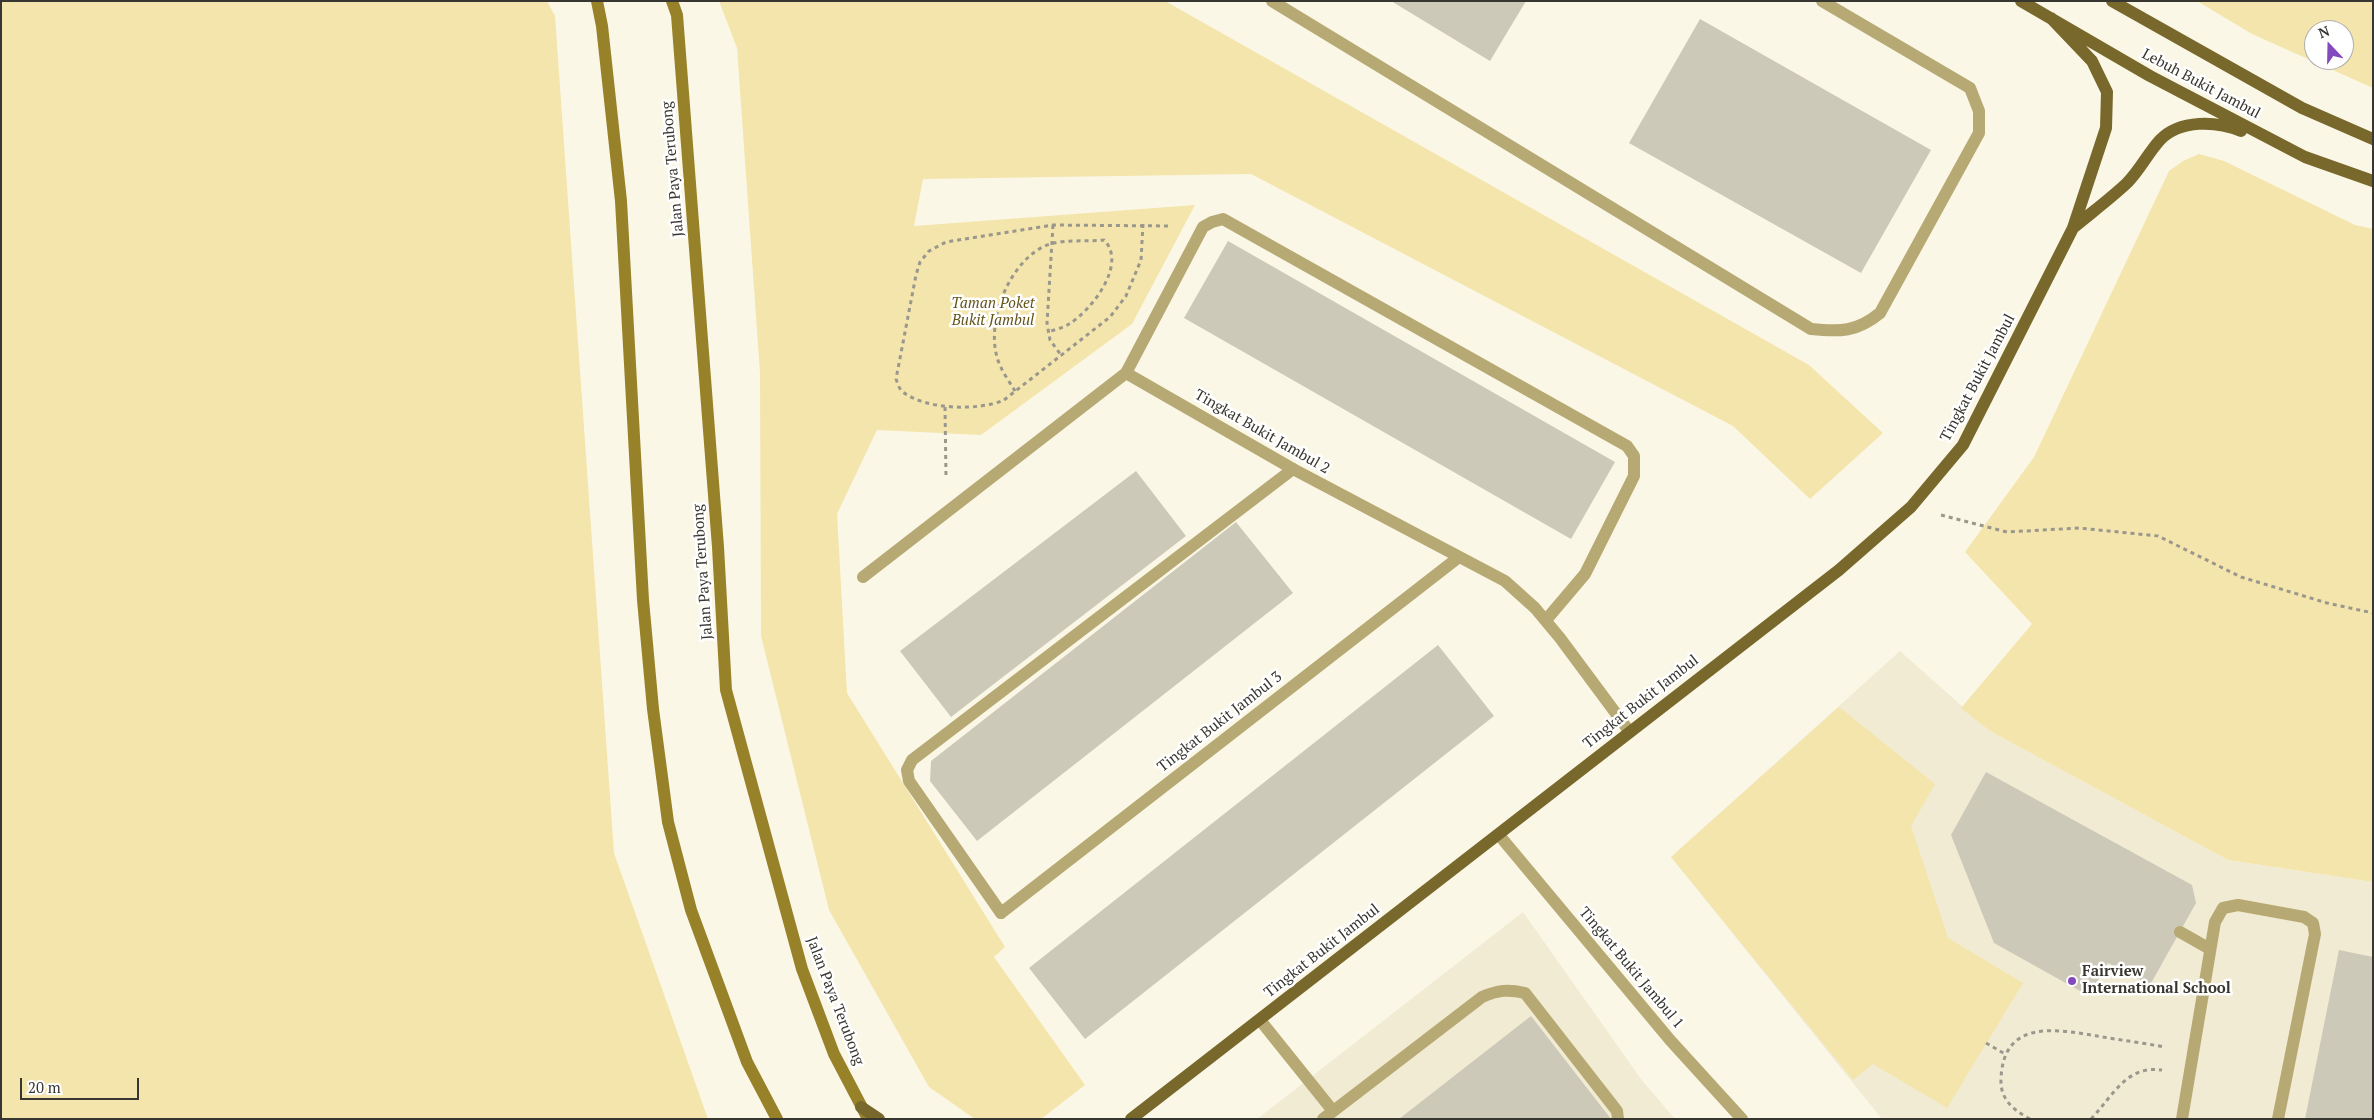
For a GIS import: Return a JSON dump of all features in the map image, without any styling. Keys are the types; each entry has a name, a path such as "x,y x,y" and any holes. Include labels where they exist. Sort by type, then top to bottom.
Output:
{"main road":[{"path":"597,1 602,26 621,202 643,600 653,709 668,822 694,919 747,1062 778,1119"},
{"name":"Jalan Paya Terubong","path":"672,1 677,16 692,206 718,547 726,690 802,969 834,1054 869,1119"},
{"name":"Lebuh Bukit Jambul","path":"2021,1 2150,76 2305,158 2373,181"},
{"name":"Lebuh Bukit Jambul","path":"2112,1 2302,108 2373,139"},
{"name":"Tingkat Bukit Jambul","path":"1131,1119 1839,570 1911,507 1964,445 2015,348 2073,228 2106,128 2108,92 2092,61 2052,18"},
{"path":"2073,228 2128,182 2162,138 2184,127 2206,123 2230,126 2305,158"},
{"path":"861,1107 879,1119"}],"street":[{"path":"1272,1 1811,328 1839,332 1867,324 1880,313 1979,133 1979,111 1970,88 1822,1"},
{"path":"863,577 1126,373 1203,227 1224,219 1627,446 1634,456 1634,476 1584,574 1546,620"},
{"name":"Tingkat Bukit Jambul 2","path":"1126,373 1293,469 1506,582 1546,620 1629,731"},
{"name":"Tingkat Bukit Jambul 3","path":"1293,469 912,760 907,770 909,781 1001,913 1459,557"},
{"name":"Tingkat Bukit Jambul 1","path":"1499,834 1670,1040 1742,1119"},
{"path":"2182,1119 2214,922 2223,908 2238,905 2304,917 2313,923 2315,934 2278,1119"},
{"path":"2180,932 2210,949"},
{"path":"1260,1020 1328,1115 1482,997 1497,990 1511,990 1525,994 1617,1111 1618,1119"}],"path":[{"path":"1142,224 1141,260 1126,296 1110,317 1061,355 1015,391 992,405 945,407 911,397 901,391 896,379 920,262 929,250 946,242 1053,225 1142,224"},
{"path":"1053,225 1047,332 1061,355"},
{"path":"1015,391 997,358 995,345 999,301 1016,271 1038,250 1051,244 1104,240 1110,246 1113,263 1110,276 1087,309 1069,324 1047,332"},
{"path":"945,407 947,510"},
{"path":"1911,507 2007,532 2079,528 2158,536 2241,577 2327,603 2373,613"},
{"path":"2030,1119 2008,1104 2001,1088 2001,1069 2005,1054 2016,1041 2035,1031 2057,1029 2193,1051"},
{"path":"1986,1043 2005,1054"},
{"path":"2091,1119 2124,1081 2138,1071 2155,1069 2190,1073"}],"shaded area":[{"name":"Fairview International School","path":"1900,651 1990,731 2228,860 2373,882 2373,1119 1882,1119 1671,857"},
{"path":"1523,912 1641,1079 1675,1119 1257,1119"}],"green space":[{"path":"1,1 547,1 555,16 614,853 708,1119 1,1119"},
{"name":"Taman Poket Bukit Jambul","path":"719,1 1165,1 1809,365 1883,433 1810,499 1733,426 1251,174 923,179 914,226 1195,205 1132,324 981,435 877,430 837,514 847,693 1005,947 994,957 1085,1085 1041,1119 975,1119 929,1087 829,910 761,636 760,373 737,48"},
{"path":"2197,1 2373,1 2373,88 2333,70 2354,70 2354,20 2304,20 2304,57 2252,34"},
{"path":"2199,154 2224,161 2355,225 2373,229 2373,882 2228,860 1990,731 1961,708 2032,624 1965,552 2034,457 2169,171 2183,161"},
{"path":"1839,707 1935,784 1911,826 1948,938 2023,983 1947,1108 1873,1064 1853,1080 1671,857"}],"building":[{"path":"1391,1 1526,1 1490,61"},
{"path":"1700,19 1931,150 1861,273 1629,143"},
{"path":"1228,241 1615,462 1571,539 1184,318"},
{"path":"1136,471 1186,536 951,717 900,651"},
{"path":"1236,522 1293,593 977,841 930,781 931,761"},
{"path":"1438,645 1494,716 1085,1039 1029,968"},
{"path":"1986,772 2192,885 2196,903 2150,985 2108,963 2089,996 1994,943 1951,835"},
{"path":"2339,950 2373,957 2373,1119 2305,1119"},
{"path":"1531,1016 1611,1119 1399,1119"}],"place":[{"name":"Fairview International School","path":"2072,981"}]}
